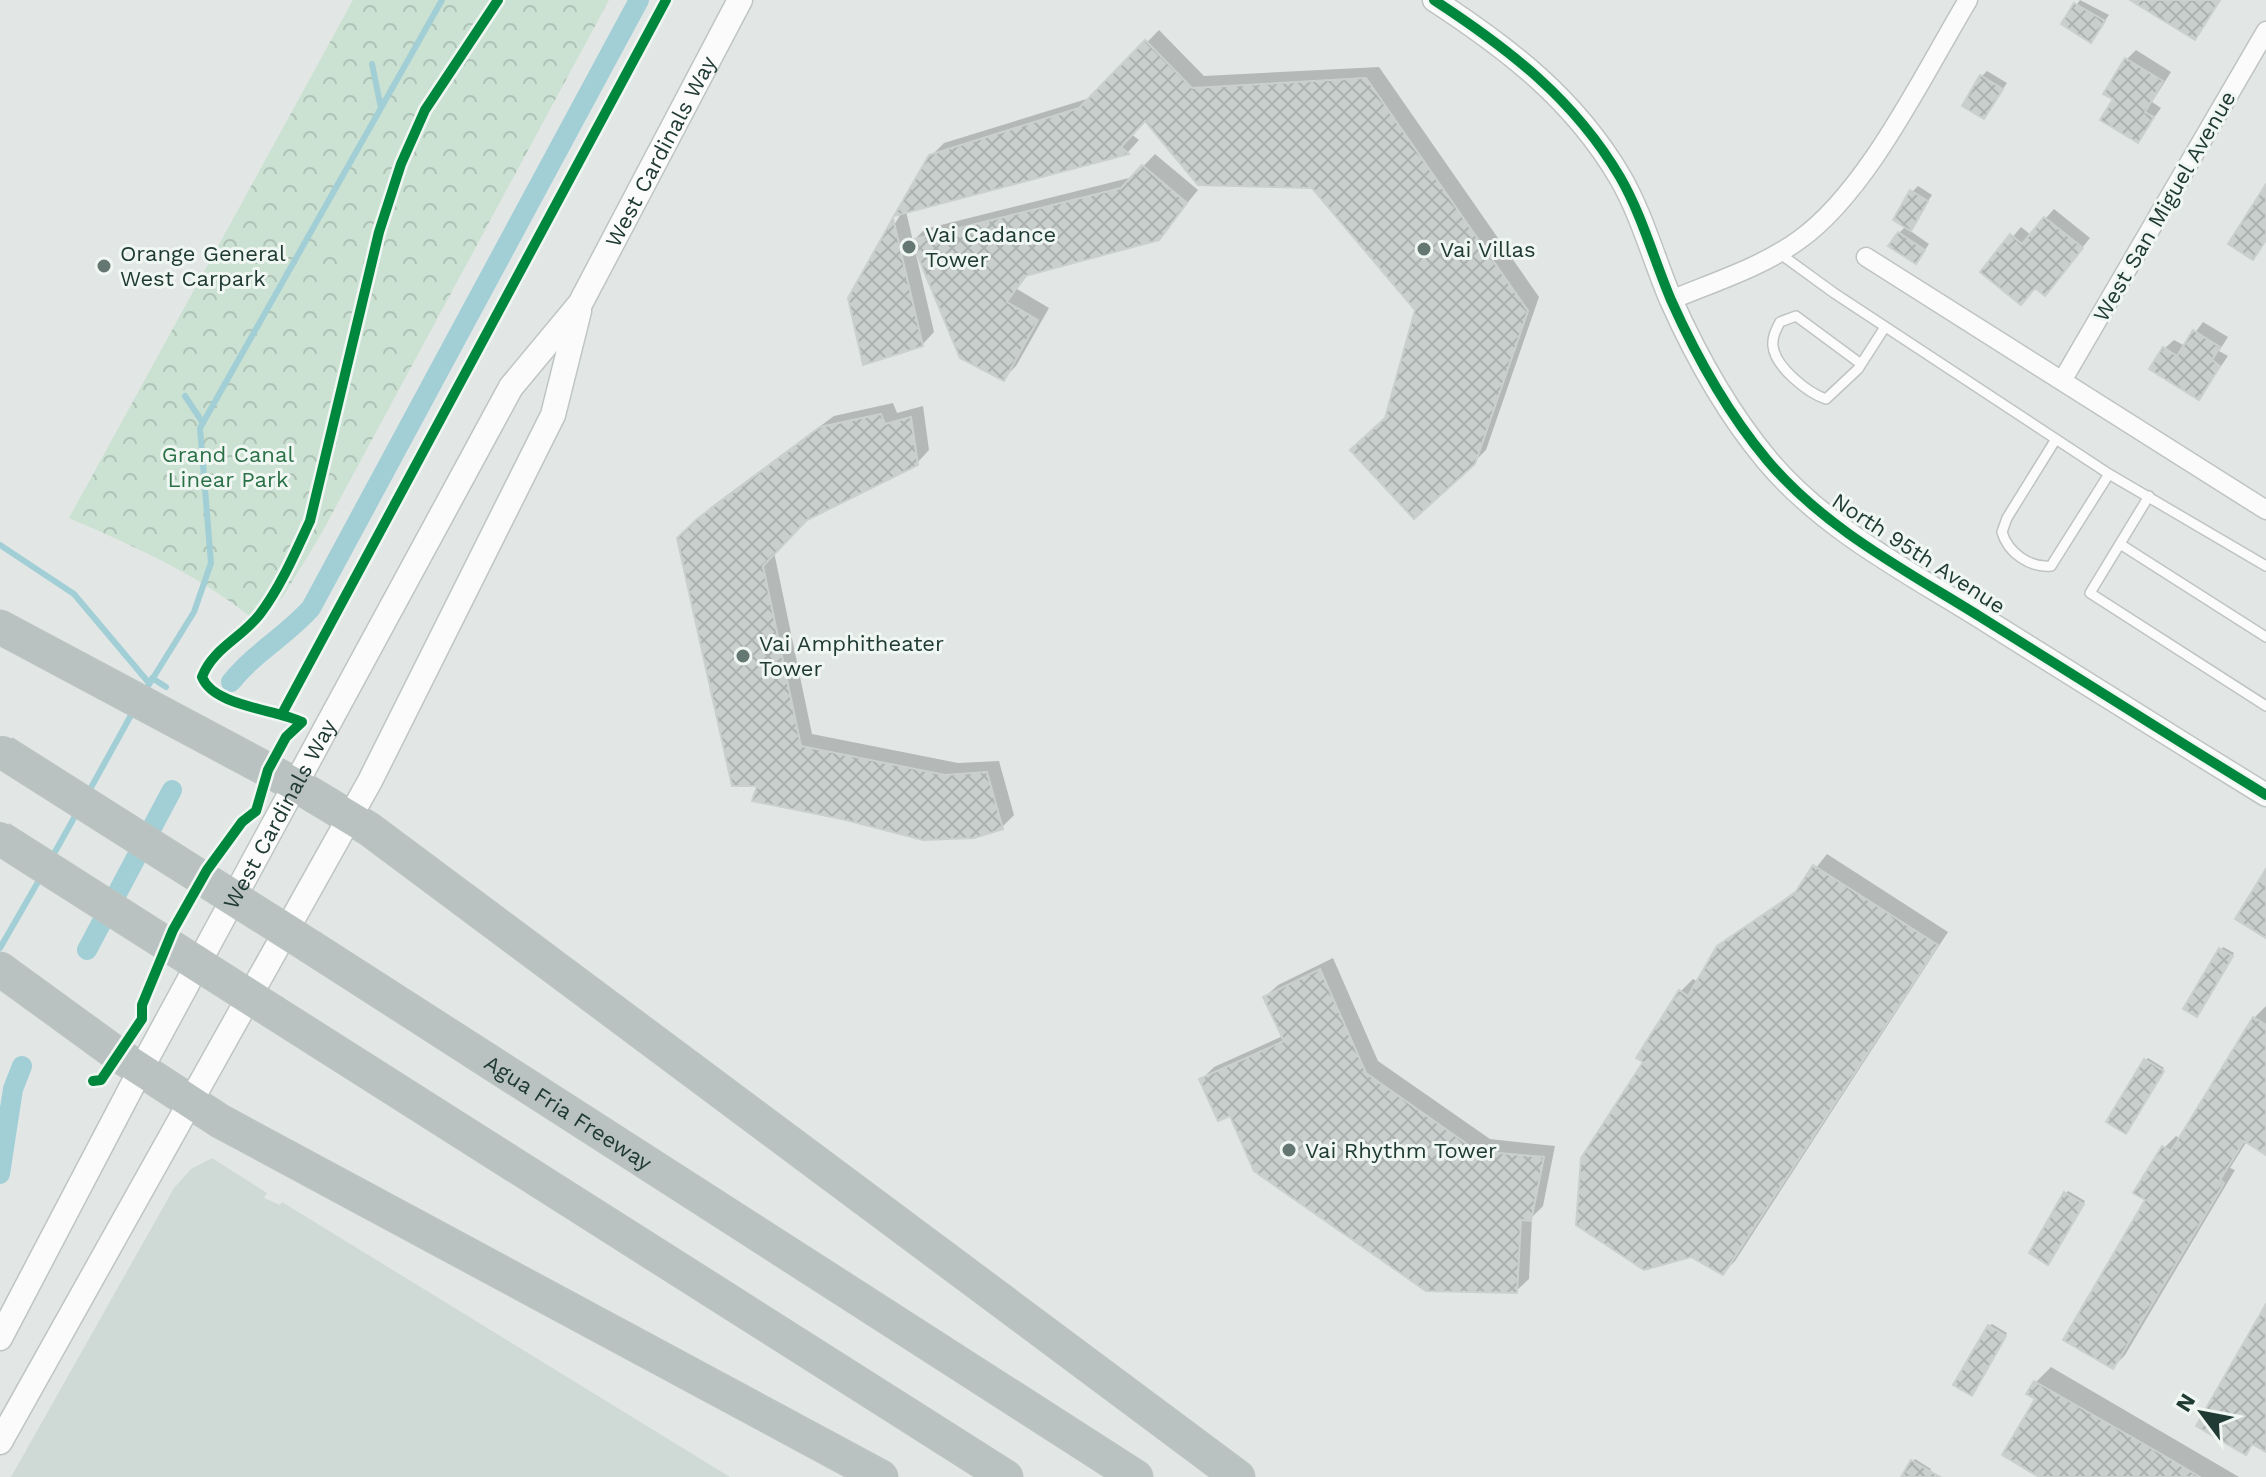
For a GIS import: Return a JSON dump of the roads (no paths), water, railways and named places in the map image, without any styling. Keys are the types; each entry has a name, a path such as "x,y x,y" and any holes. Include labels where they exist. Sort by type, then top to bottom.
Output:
{"highway":[{"path":"0,627 296,785 369,829 969,1280 1238,1477"},
{"name":"Agua Fria Freeway","path":"2,750 1136,1477"},
{"path":"0,838 1006,1477"},
{"path":"0,969 190,1102 267,1147 881,1477"}],"main road":[{"name":"West Cardinals Way","path":"0,1338 141,1069 511,387 580,304 740,0"},
{"name":"West Cardinals Way","path":"348,817 370,781 553,415 580,304"},
{"path":"0,1442 348,817"}],"street":[{"name":"North 95th Avenue","path":"1434,0 1515,55 1557,93 1586,128 1622,180 1671,300 1721,395 1743,431 1789,485 1873,550 2266,795"},
{"path":"1671,300 1779,253 1824,219 1867,166 1968,0"},
{"name":"West San Miguel Avenue","path":"2062,381 2266,31"},
{"path":"1866,257 2266,510"}],"lane":[{"path":"283,712 666,0"},
{"path":"1779,253 1885,327 2109,474 2266,566"},
{"path":"1861,364 1796,316 1780,322 1774,334 1772,348 1779,361 1811,394 1826,399 1842,388 1861,364 1885,327"},
{"path":"2056,439 2007,518 2002,532 2010,549 2021,558 2042,567 2051,566 2109,474"},
{"path":"2149,496 2090,593 2266,706"},
{"path":"2120,544 2266,637"}],"waterway":[{"path":"145,691 194,612 211,563 200,428 442,0"},
{"path":"231,682 311,608 639,0"},
{"path":"372,64 381,108"},
{"path":"185,396 203,423"},
{"path":"0,545 74,594 149,683"},
{"path":"152,678 166,687"},
{"path":"88,793 135,708"},
{"path":"87,950 172,790"},
{"path":"51,859 79,809"},
{"path":"0,948 42,875"},
{"path":"0,1174 13,1089 22,1066"}],"place":[{"name":"Vai Cadance Tower","path":"909,247"},
{"name":"Vai Villas","path":"1424,249"},
{"name":"Orange General West Carpark","path":"104,266"},
{"name":"Vai Amphitheater Tower","path":"743,656"},
{"name":"Vai Rhythm Tower","path":"1289,1150"}],"park label":[{"name":"Grand Canal Linear Park","path":"228,466"}]}
